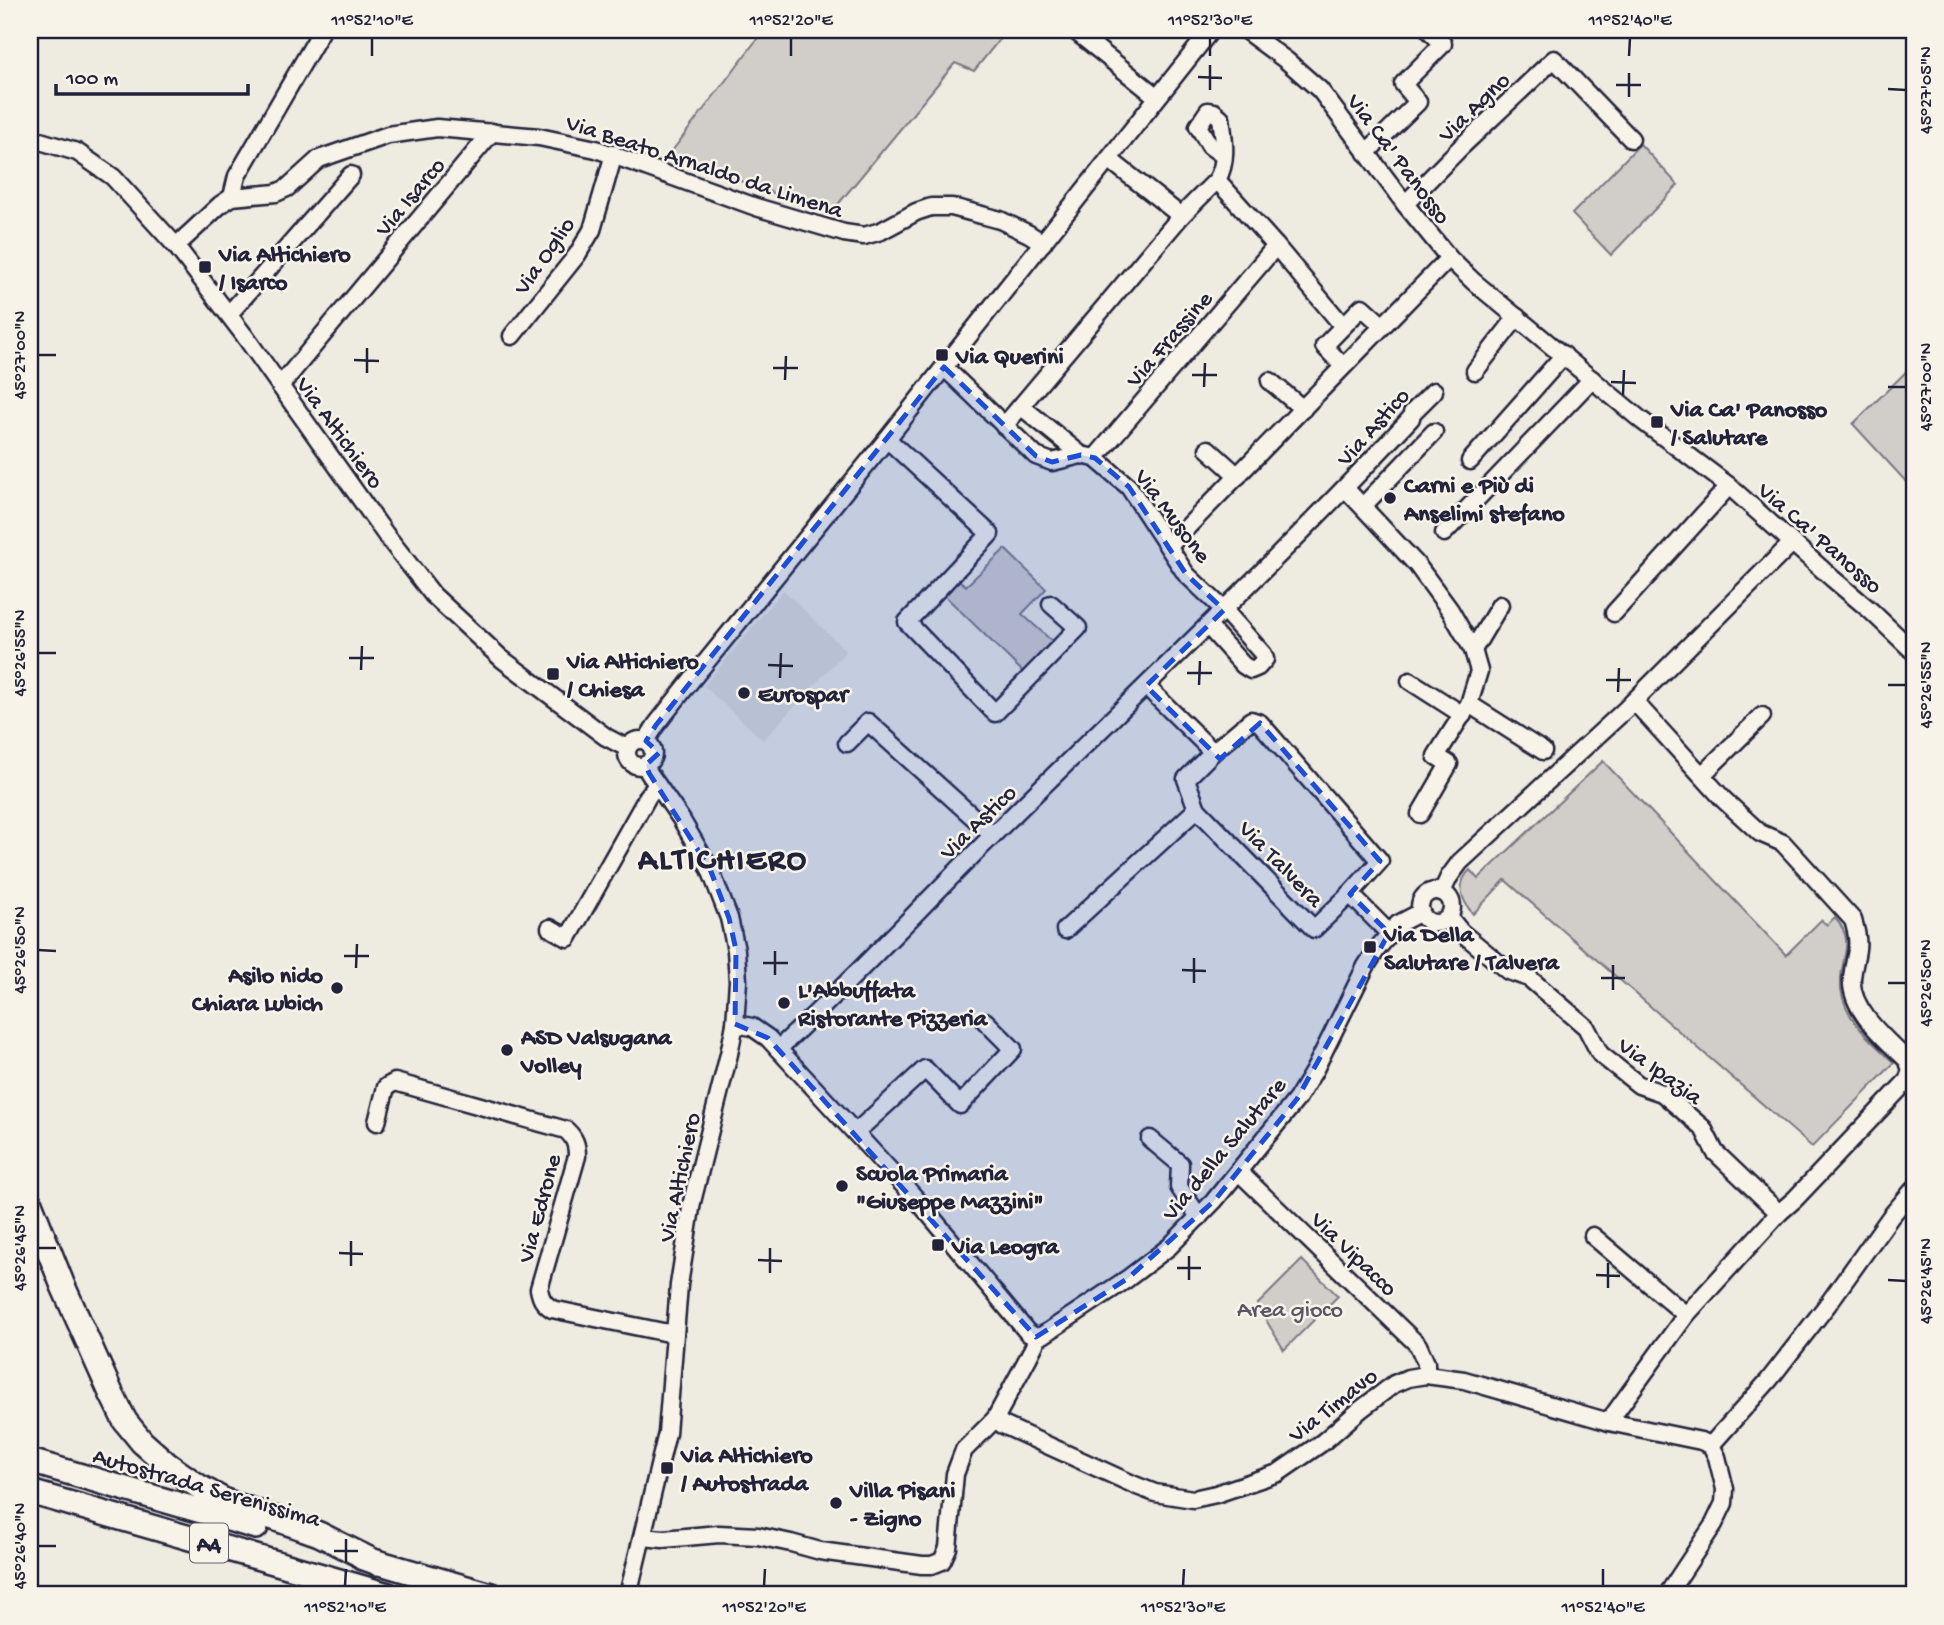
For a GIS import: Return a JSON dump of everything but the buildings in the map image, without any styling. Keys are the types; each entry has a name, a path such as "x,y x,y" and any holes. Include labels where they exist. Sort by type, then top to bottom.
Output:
{"highway":[{"path":"30,1203 63,1286 111,1393 125,1421 142,1442 168,1465 225,1501 319,1534 377,1563"},
{"name":"Autostrada Serenissima","path":"30,1461 491,1595"},
{"name":"A4","path":"30,1492 388,1595"}],"street":[{"path":"176,246 220,205 232,198 237,176 322,30"},
{"path":"1074,30 1157,97"},
{"path":"627,748 639,739 646,741 689,683 1212,30"},
{"name":"Via Ca' Panosso","path":"1245,30 1320,90 1449,258 1486,293 1729,486 1914,652"},
{"path":"1366,153 1418,103 1403,84 1443,44 1429,30"},
{"name":"Via Agno","path":"1405,204 1554,59 1631,139"},
{"name":"Via Beato Arnaldo da Limena","path":"232,198 276,193 287,188 319,159 388,135 437,128 539,137 614,155 756,207 844,233 864,236 881,231 915,212 931,207 952,207 1000,220 1043,243"},
{"name":"Via Isarco","path":"280,386 492,132"},
{"name":"Via Altichiero","path":"30,138 77,152 113,177 176,246 229,314 386,535 433,595 502,659 606,737 627,748 626,756 631,763 646,765 652,760 652,746 646,741"},
{"name":"Via Oglio","path":"512,336 577,255 587,238 614,155"},
{"path":"1004,426 1181,216 1217,180 1222,171 1224,156"},
{"path":"1110,160 1181,216"},
{"path":"229,314 351,175"},
{"path":"1217,180 1343,326"},
{"name":"Via Frassine","path":"1088,457 1276,246"},
{"path":"1169,547 1449,258"},
{"path":"1343,366 1324,346 1362,307 1383,326"},
{"path":"1475,371 1517,317"},
{"path":"1470,461 1564,355"},
{"path":"944,367 1036,456 1052,462 1088,457"},
{"path":"1444,533 1592,379"},
{"path":"1270,381 1303,409"},
{"name":"Via Astico","path":"778,1049 1224,610 1345,488 1434,391"},
{"name":"Via Musone","path":"1022,407 1129,487 1186,574 1224,610"},
{"path":"1363,506 1434,432"},
{"path":"887,439 990,534 907,622 995,713 1078,628 1051,604"},
{"path":"1208,449 1238,476"},
{"name":"Via Ca' Panosso","path":"1614,613 1729,486"},
{"path":"1345,488 1417,565 1450,610 1473,650 1479,671 1466,710 1436,757 1449,764 1420,814"},
{"name":"Via della Salutare","path":"1032,1335 1043,1335 1127,1279 1168,1247 1199,1217 1297,1099 1314,1071 1366,966 1389,933 1398,924 1421,912 1424,897 1432,892 1442,892 1448,877 1460,862 1634,701 1792,542"},
{"path":"1473,650 1500,605"},
{"path":"1208,626 1243,665 1251,670 1258,667 1265,659 1263,654 1224,610"},
{"path":"1410,681 1543,751"},
{"path":"1146,686 1213,752"},
{"path":"1609,1422 1686,1315 1779,1213 1907,1081 1913,1070 1908,1061 1864,1015 1852,989 1859,946 1853,920 1783,843 1752,827 1634,701"},
{"path":"1702,775 1762,716"},
{"path":"1251,720 1260,723 1188,788 1186,779 1213,752 1251,720"},
{"path":"847,743 867,722 993,835"},
{"name":"Via Talvera","path":"1188,788 1197,809 1314,929 1380,860 1260,723"},
{"name":"Via Altichiero","path":"628,1595 667,1433 679,1285 692,1202 735,1024 737,971 736,950 729,918 710,869 646,765"},
{"path":"550,928 568,938 648,796 657,785"},
{"path":"1065,930 1197,809"},
{"path":"1421,912 1434,923 1445,921 1451,913 1452,903 1442,892"},
{"name":"Via Talvera","path":"1350,894 1389,933"},
{"name":"Via Ipazia","path":"1449,917 1461,932 1507,971 1529,978 1586,1027 1600,1054 1639,1085 1662,1093 1703,1128 1715,1152 1779,1213"},
{"path":"856,1132 925,1069 960,1105 1013,1049 985,1021"},
{"path":"643,1536 663,1539 719,1534 758,1536 820,1551 932,1565 942,1561 948,1548 955,1474 964,1450 995,1419 1032,1351 1032,1335 856,1132 759,1031 735,1024"},
{"name":"Via Edrone","path":"377,1122 386,1087 395,1082 566,1130 573,1136 577,1156 539,1289 540,1298 552,1309 675,1333"},
{"path":"1150,1139 1180,1164 1179,1187 1199,1217"},
{"name":"Via Vipacco","path":"1239,1172 1418,1345 1426,1363 1426,1375"},
{"path":"1667,1595 1714,1524 1724,1503 1725,1489 1717,1457 1711,1446 1769,1380 1914,1189"},
{"path":"1593,1236 1686,1315"},
{"name":"Via Timavo","path":"995,1419 1137,1486 1155,1493 1193,1499 1278,1473 1323,1442 1394,1384 1426,1375 1464,1380 1609,1422 1702,1441 1711,1446"}],"highlighted area":[{"path":"944,367 1036,456 1052,462 1081,455 1095,458 1129,487 1186,574 1224,610 1146,686 1220,759 1260,723 1380,861 1350,894 1389,933 1297,1099 1214,1201 1127,1279 1036,1337 768,1038 735,1024 736,950 729,918 710,869 649,773 646,765 659,753 646,741 656,725"}],"shaded area":[{"path":"783,590 846,651 763,740 704,686"}],"green space":[{"path":"764,30 1007,30 974,71 955,63 830,214 669,155"},
{"path":"1640,144 1678,185 1611,255 1572,214"},
{"path":"1914,364 1914,482 1910,486 1853,424"},
{"path":"1005,549 1046,589 1022,614 1053,642 1025,674 945,596 959,580 966,586"},
{"path":"1603,761 1786,955 1821,920 1827,925 1835,917 1842,927 1846,944 1841,978 1844,1001 1854,1021 1894,1063 1812,1147 1505,880 1473,914 1466,903 1462,886 1470,870 1478,879"},
{"name":"Area gioco","path":"1302,1260 1338,1296 1284,1350 1257,1305"}],"place":[{"name":"Via Altichiero / Isarco","path":"205,267"},
{"name":"Via Querini","path":"942,355"},
{"name":"Via Ca' Panosso / Salutare","path":"1657,422"},
{"name":"Carni e Più di Anselimi stefano","path":"1390,498"},
{"name":"Via Altichiero / Chiesa","path":"553,674"},
{"name":"Eurospar","path":"744,693"},
{"name":"Via Della Salutare / Talvera","path":"1370,947"},
{"name":"Asilo nido Chiara Lubich","path":"337,988"},
{"name":"L'Abbuffata Ristorante Pizzeria","path":"784,1003"},
{"name":"ASD Valsugana Volley","path":"507,1050"},
{"name":"Scuola Primaria \"Giuseppe Mazzini\"","path":"842,1186"},
{"name":"Via Leogra","path":"938,1245"},
{"name":"Via Altichiero / Autostrada","path":"667,1468"},
{"name":"Villa Pisani - Zigno","path":"836,1503"}],"district":[{"name":"ALTICHIERO","path":"723,857"}]}
